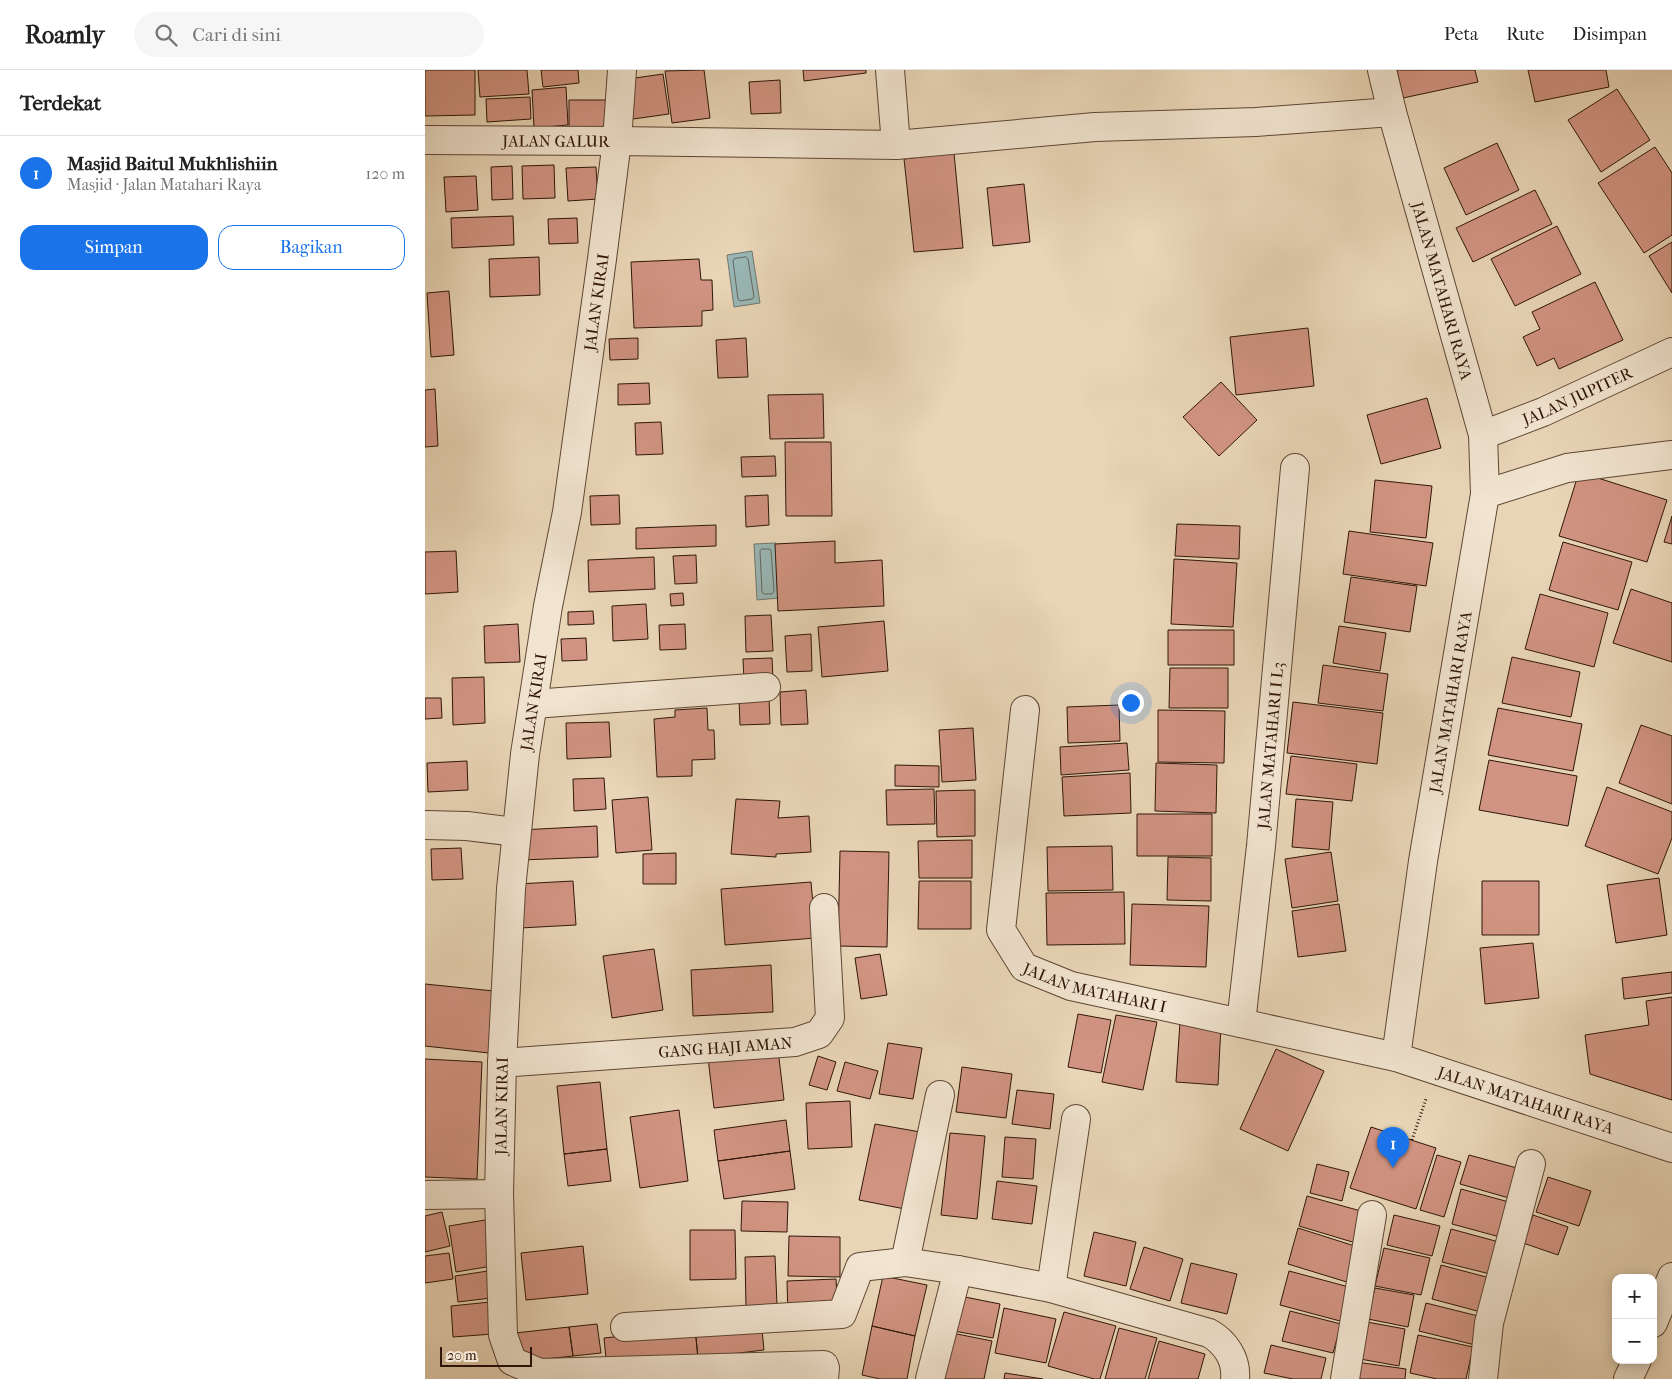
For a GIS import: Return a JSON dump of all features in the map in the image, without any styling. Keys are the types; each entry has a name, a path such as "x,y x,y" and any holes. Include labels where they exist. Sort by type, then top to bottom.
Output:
{"street":[{"name":"JALAN GALUR","path":"425,140 617,141 622,70"},
{"path":"890,70 896,145"},
{"name":"JALAN MATAHARI RAYA","path":"1382,70 1392,112 1483,435 1485,494 1423,861 1396,1058 1672,1148"},
{"path":"617,141 896,145 1095,127 1256,122 1392,112"},
{"name":"JALAN KIRAI","path":"617,141 567,512 548,606 516,832 511,888 502,1063 499,1194 503,1335 512,1361 540,1373 824,1372"},
{"name":"JALAN JUPITER","path":"1483,435 1543,412 1672,352"},
{"path":"1485,494 1567,468 1672,455"},
{"name":"JALAN MATAHARI I L3","path":"1241,1023 1261,846 1295,468"},
{"path":"533,704 765,687"},
{"name":"JALAN MATAHARI I","path":"1025,710 1001,930 1024,967 1071,986 1396,1058"},
{"path":"425,825 467,826 516,832"},
{"name":"GANG HAJI AMAN","path":"502,1063 795,1042 819,1034 830,1018 824,908"},
{"path":"905,1262 940,1094"},
{"path":"1051,1288 1076,1119"},
{"path":"1483,1379 1489,1323 1531,1164"},
{"path":"425,1196 499,1194"},
{"path":"1345,1379 1372,1215"},
{"path":"625,1327 841,1314 859,1267 905,1262 1051,1288 1209,1333 1221,1340 1231,1356 1235,1379"},
{"path":"930,1379 958,1270"},
{"path":"1655,1319 1672,1277"},
{"path":"1628,1379 1635,1364"}],"path":[{"path":"1412,1140 1436,1070"}],"water":[{"path":"752,251 760,303 734,307 727,255"},
{"path":"776,543 779,598 757,600 754,544"}],"building":[{"path":"425,70 475,70 475,115 425,116"},
{"path":"478,70 527,70 529,94 480,97"},
{"path":"541,70 578,70 579,83 543,87"},
{"path":"704,70 710,118 672,123 665,71"},
{"path":"803,70 866,70 866,73 804,81"},
{"path":"1397,70 1475,70 1478,82 1403,98"},
{"path":"1528,70 1606,70 1609,87 1535,102"},
{"path":"663,74 669,114 626,120 621,80"},
{"path":"780,80 781,113 751,114 749,82"},
{"path":"566,87 568,125 534,128 532,90"},
{"path":"1617,89 1650,140 1601,172 1568,120"},
{"path":"530,97 531,119 487,122 486,99"},
{"path":"569,100 612,100 613,132 569,132"},
{"path":"1497,143 1519,190 1466,215 1444,168"},
{"path":"1655,147 1672,173 1672,235 1644,253 1598,183"},
{"path":"954,153 963,248 914,252 904,159"},
{"path":"554,165 555,198 523,199 522,166"},
{"path":"512,166 513,199 492,200 491,167"},
{"path":"596,167 598,199 568,201 566,168"},
{"path":"476,176 478,210 446,212 444,177"},
{"path":"1024,184 1030,242 993,246 987,188"},
{"path":"1535,190 1552,224 1473,262 1456,228"},
{"path":"513,216 514,245 452,248 451,218"},
{"path":"577,218 578,243 549,244 548,219"},
{"path":"1557,226 1581,274 1515,306 1491,259"},
{"path":"1672,242 1672,293 1649,256"},
{"path":"539,257 540,295 490,297 489,259"},
{"path":"699,259 701,280 712,280 713,310 702,311 702,326 634,328 631,262"},
{"path":"1595,282 1623,340 1559,369 1554,358 1537,366 1523,337 1540,329 1532,312"},
{"path":"449,291 454,355 431,357 427,293"},
{"path":"1308,328 1314,386 1236,395 1230,337"},
{"path":"638,338 638,359 610,360 609,339"},
{"path":"746,338 748,377 718,378 716,340"},
{"path":"1221,382 1257,420 1219,456 1183,417"},
{"path":"649,383 650,404 618,405 618,384"},
{"path":"435,389 438,446 425,447 425,390"},
{"path":"823,394 824,438 770,439 768,395"},
{"path":"1427,398 1441,448 1381,464 1367,415"},
{"path":"661,422 663,454 636,455 635,423"},
{"path":"785,442 831,442 832,516 786,516"},
{"path":"775,456 776,476 742,477 741,457"},
{"path":"1579,472 1667,500 1647,562 1559,536"},
{"path":"1375,480 1432,486 1426,538 1370,532"},
{"path":"619,495 620,524 591,525 590,496"},
{"path":"768,495 769,525 746,527 745,496"},
{"path":"1672,516 1672,544 1664,542"},
{"path":"1177,524 1240,526 1239,559 1175,556"},
{"path":"716,525 716,546 636,549 636,528"},
{"path":"1349,531 1433,543 1426,586 1343,574"},
{"path":"835,541 835,563 882,560 884,606 778,611 775,544"},
{"path":"1563,542 1632,562 1618,610 1549,590"},
{"path":"456,551 458,592 425,594 425,552"},
{"path":"696,555 697,583 675,584 673,556"},
{"path":"654,557 655,589 589,592 588,560"},
{"path":"1174,559 1237,563 1233,627 1171,624"},
{"path":"1351,577 1417,586 1410,632 1344,622"},
{"path":"1631,589 1672,603 1672,662 1613,643"},
{"path":"683,593 684,605 671,606 670,594"},
{"path":"1540,594 1608,613 1594,667 1525,649"},
{"path":"646,604 648,639 613,641 612,606"},
{"path":"593,611 594,624 568,625 568,612"},
{"path":"771,615 773,651 746,652 745,616"},
{"path":"884,621 888,671 822,677 818,627"},
{"path":"518,624 520,662 485,663 484,626"},
{"path":"685,624 686,649 660,650 659,625"},
{"path":"1339,626 1386,633 1380,671 1333,663"},
{"path":"1168,630 1234,630 1234,665 1168,665"},
{"path":"811,634 812,671 787,672 785,636"},
{"path":"586,638 587,660 562,661 561,639"},
{"path":"1512,657 1580,672 1571,717 1502,703"},
{"path":"772,658 773,679 744,680 743,659"},
{"path":"1323,665 1388,674 1383,711 1318,703"},
{"path":"1170,668 1228,668 1228,708 1169,708"},
{"path":"484,677 485,723 453,725 452,678"},
{"path":"806,690 808,724 781,725 780,692"},
{"path":"425,698 441,698 442,718 425,719"},
{"path":"769,698 770,724 740,725 739,699"},
{"path":"1293,702 1383,713 1377,764 1287,753"},
{"path":"1119,705 1120,741 1068,743 1067,707"},
{"path":"707,708 708,730 714,730 715,759 692,760 692,776 657,777 654,719 675,717 675,710"},
{"path":"1498,708 1582,724 1573,771 1488,755"},
{"path":"1158,710 1225,711 1224,763 1158,762"},
{"path":"609,722 611,757 567,759 566,723"},
{"path":"1641,725 1672,736 1672,804 1619,783"},
{"path":"973,728 976,780 942,782 939,730"},
{"path":"1127,743 1129,770 1061,775 1060,747"},
{"path":"1291,756 1357,764 1352,801 1286,794"},
{"path":"1489,760 1577,776 1568,826 1479,810"},
{"path":"467,761 468,790 428,792 427,763"},
{"path":"1156,763 1217,765 1216,813 1155,811"},
{"path":"895,765 939,766 939,787 895,786"},
{"path":"1130,773 1131,813 1064,816 1062,777"},
{"path":"604,778 606,809 574,811 573,779"},
{"path":"1607,787 1672,812 1672,838 1658,874 1585,846"},
{"path":"934,789 935,824 887,825 886,790"},
{"path":"975,790 975,836 937,837 936,791"},
{"path":"648,797 652,850 616,853 612,800"},
{"path":"736,799 780,801 778,818 809,816 811,852 776,854 776,857 731,854"},
{"path":"1296,799 1333,802 1329,850 1292,847"},
{"path":"1137,814 1212,814 1212,856 1137,856"},
{"path":"597,826 598,857 521,860 520,830"},
{"path":"972,840 972,878 919,878 918,841"},
{"path":"1112,846 1113,890 1048,891 1047,847"},
{"path":"461,848 463,879 432,880 431,849"},
{"path":"840,851 889,852 887,947 838,946"},
{"path":"1331,852 1338,901 1292,908 1285,859"},
{"path":"676,853 676,884 643,884 643,854"},
{"path":"1168,857 1211,858 1211,901 1167,900"},
{"path":"1659,878 1667,935 1616,943 1607,885"},
{"path":"573,881 576,925 520,928 517,884"},
{"path":"919,881 971,881 971,929 918,929"},
{"path":"1482,881 1539,881 1539,935 1482,935"},
{"path":"811,882 816,938 725,945 721,889"},
{"path":"1124,892 1125,944 1047,945 1046,893"},
{"path":"1132,904 1209,906 1206,967 1130,965"},
{"path":"1339,904 1346,951 1298,957 1292,911"},
{"path":"1533,943 1539,998 1485,1004 1480,948"},
{"path":"654,949 663,1010 612,1018 603,956"},
{"path":"880,954 887,995 861,999 855,958"},
{"path":"771,965 773,1012 693,1016 691,970"},
{"path":"1672,972 1672,993 1624,999 1622,978"},
{"path":"425,984 494,991 489,1053 425,1046"},
{"path":"1672,997 1672,1100 1590,1074 1585,1035 1649,1025 1646,1001"},
{"path":"1078,1014 1111,1020 1101,1073 1068,1067"},
{"path":"1116,1015 1157,1022 1143,1090 1102,1082"},
{"path":"1180,1022 1221,1025 1218,1085 1176,1082"},
{"path":"888,1043 922,1048 913,1099 879,1094"},
{"path":"1276,1049 1324,1071 1288,1151 1240,1129"},
{"path":"778,1050 784,1100 714,1108 708,1058"},
{"path":"818,1056 836,1062 827,1090 809,1085"},
{"path":"425,1059 482,1062 477,1179 425,1177"},
{"path":"845,1062 878,1071 870,1099 837,1091"},
{"path":"962,1067 1012,1074 1006,1118 956,1112"},
{"path":"600,1082 607,1149 564,1154 557,1086"},
{"path":"1017,1090 1054,1094 1050,1129 1012,1124"},
{"path":"850,1101 852,1147 808,1149 806,1103"},
{"path":"679,1110 688,1181 640,1188 630,1117"},
{"path":"786,1120 790,1151 718,1161 714,1130"},
{"path":"875,1124 926,1133 910,1210 859,1200"},
{"path":"1371,1127 1436,1148 1416,1209 1350,1188"},
{"path":"950,1133 985,1136 977,1219 941,1215"},
{"path":"1005,1137 1036,1139 1033,1179 1002,1177"},
{"path":"607,1149 611,1181 568,1186 564,1154"},
{"path":"790,1151 795,1189 724,1199 718,1161"},
{"path":"1437,1155 1461,1162 1444,1217 1420,1210"},
{"path":"1469,1155 1517,1168 1509,1198 1460,1184"},
{"path":"1317,1164 1349,1172 1342,1201 1310,1193"},
{"path":"1548,1177 1591,1191 1579,1226 1536,1212"},
{"path":"997,1181 1037,1186 1032,1224 992,1219"},
{"path":"1461,1189 1509,1202 1500,1237 1452,1224"},
{"path":"1307,1196 1368,1213 1359,1244 1299,1226"},
{"path":"742,1201 788,1202 787,1232 741,1231"},
{"path":"442,1212 450,1246 425,1252 425,1216"},
{"path":"1394,1215 1440,1226 1432,1256 1387,1245"},
{"path":"1533,1215 1568,1227 1558,1255 1523,1243"},
{"path":"491,1219 498,1265 456,1272 449,1226"},
{"path":"1298,1228 1361,1248 1350,1283 1288,1264"},
{"path":"1451,1229 1499,1242 1490,1274 1442,1262"},
{"path":"690,1230 735,1230 736,1279 690,1280"},
{"path":"1094,1232 1136,1242 1126,1286 1084,1276"},
{"path":"789,1236 840,1237 840,1277 788,1276"},
{"path":"583,1246 588,1294 526,1300 521,1253"},
{"path":"1144,1247 1183,1259 1170,1301 1130,1289"},
{"path":"1384,1248 1430,1258 1421,1295 1375,1286"},
{"path":"449,1253 453,1279 425,1283 425,1256"},
{"path":"775,1256 777,1305 746,1307 745,1257"},
{"path":"1191,1263 1237,1274 1227,1314 1181,1303"},
{"path":"1441,1265 1490,1278 1481,1312 1432,1299"},
{"path":"488,1271 491,1298 458,1302 455,1276"},
{"path":"1289,1271 1349,1287 1340,1321 1280,1305"},
{"path":"883,1276 927,1285 915,1336 872,1326"},
{"path":"836,1279 838,1313 788,1315 787,1281"},
{"path":"1375,1288 1414,1295 1408,1327 1368,1319"},
{"path":"955,1295 1000,1304 993,1338 948,1330"},
{"path":"490,1302 493,1334 453,1337 451,1306"},
{"path":"1426,1303 1482,1317 1475,1345 1419,1331"},
{"path":"1004,1308 1056,1319 1046,1363 995,1353"},
{"path":"1290,1311 1341,1324 1333,1353 1282,1341"},
{"path":"1064,1312 1116,1326 1100,1379 1048,1366"},
{"path":"761,1320 764,1350 698,1358 695,1328"},
{"path":"1367,1322 1405,1329 1399,1366 1360,1359"},
{"path":"597,1324 601,1353 573,1356 569,1327"},
{"path":"872,1326 915,1336 907,1379 880,1379 862,1375"},
{"path":"569,1327 573,1356 518,1362 515,1333"},
{"path":"695,1328 698,1358 607,1368 604,1338"},
{"path":"1119,1328 1157,1338 1145,1379 1105,1379"},
{"path":"947,1332 992,1341 984,1379 937,1379"},
{"path":"1418,1335 1473,1347 1466,1379 1437,1379 1410,1373"},
{"path":"1159,1341 1205,1354 1198,1379 1148,1379"},
{"path":"1271,1345 1326,1358 1321,1379 1293,1379 1264,1373"},
{"path":"1356,1362 1406,1369 1405,1379 1354,1379"},
{"path":"1005,1373 1043,1379 1004,1379"}],"place":[{"name":"Masjid Baitul Mukhlishiin","path":"1393,1168"}]}
